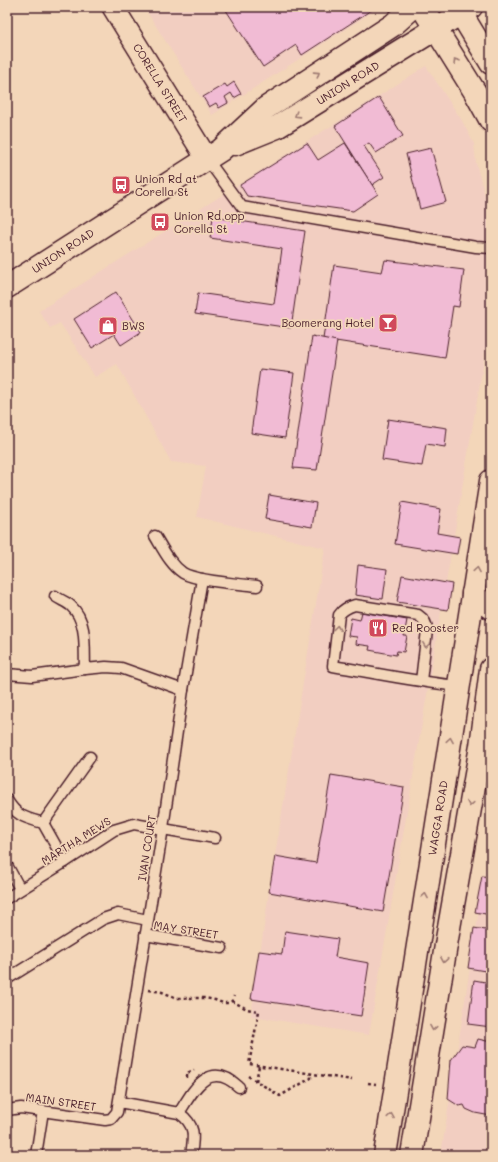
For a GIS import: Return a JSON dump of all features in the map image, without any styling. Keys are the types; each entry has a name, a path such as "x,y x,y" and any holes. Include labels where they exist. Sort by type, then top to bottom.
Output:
{"main road":[{"name":"UNION ROAD","path":"7,287 214,154 266,108 393,25 412,7"},
{"path":"422,7 483,98 491,121"},
{"name":"UNION ROAD","path":"214,154 277,127 436,29 463,9"},
{"path":"463,9 475,36 491,63"},
{"path":"475,36 491,51"},
{"name":"WAGGA ROAD","path":"385,1155 491,480"},
{"path":"473,593 491,608"},
{"path":"412,1155 447,939 476,774 486,746 491,669"},
{"path":"445,770 476,774"},
{"path":"419,934 447,939"}],"street":[{"name":"CORELLA STREET","path":"113,7 214,154"}],"lane":[{"path":"214,154 242,207 469,246 491,248"},
{"path":"155,536 167,557 184,573 202,579 257,586"},
{"name":"IVAN COURT","path":"111,1119 117,1112 119,1102 163,828 183,690 202,579"},
{"path":"55,596 71,606 78,615 82,624 85,669"},
{"path":"421,681 428,630 425,621 418,616 355,605 346,608 339,615 333,666 421,681 459,686"},
{"path":"7,674 32,676 85,669 121,668 183,690"},
{"path":"43,823 90,757"},
{"path":"7,800 13,810 24,817 43,823 65,862"},
{"name":"MARTHA MEWS","path":"7,898 114,830 134,824 215,838"},
{"path":"7,868 8,867 20,890"},
{"path":"7,979 103,919 118,914 148,920"},
{"name":"MAY STREET","path":"145,935 222,948"},
{"path":"179,1113 198,1083 208,1077 218,1076 227,1078 239,1087"},
{"path":"119,1102 179,1113 191,1124 193,1134 191,1155"},
{"name":"MAIN STREET","path":"7,1110 21,1108 99,1120 111,1119"},
{"path":"36,1155 43,1111"}],"path":[{"path":"145,989 162,992 178,998 205,998 223,1003 232,1001 247,1009 259,1011 249,1064 352,1080"},
{"path":"232,1001 234,996"},
{"path":"256,1081 259,1066"},
{"path":"368,1083 376,1084"}],"shaded area":[{"path":"144,7 380,7 212,115"},
{"path":"426,66 461,119 474,144 476,163 491,218 491,318 369,1035 251,1016 269,892 325,548 197,517 206,466 171,462 117,364 95,377 60,323 50,328 39,311"},
{"path":"491,832 491,1155 441,1155"}],"building":[{"path":"224,7 376,7 302,55 296,45 263,67"},
{"path":"234,82 241,94 234,98 231,93 225,97 228,103 219,108 216,103 209,107 203,97 225,84 227,87"},
{"path":"379,97 403,136 376,153 369,143 364,146 384,177 372,185 335,126"},
{"path":"307,143 318,160 345,143 378,194 353,211 247,196 240,185"},
{"path":"431,148 446,202 420,209 406,154"},
{"path":"213,217 305,231 291,328 195,314 198,293 274,304 282,249 210,238"},
{"name":"Boomerang Hotel","path":"385,260 464,270 459,307 453,306 445,358 323,339 334,265 382,272"},
{"name":"BWS","path":"116,292 141,332 121,345 114,334 92,348 74,319"},
{"path":"312,336 337,341 317,470 293,468"},
{"path":"260,369 294,373 285,438 251,433"},
{"path":"388,419 447,428 445,447 426,444 422,466 382,460"},
{"path":"269,495 316,503 312,527 265,519"},
{"path":"402,502 441,509 437,533 460,537 457,554 395,544"},
{"path":"358,565 387,569 383,599 355,595"},
{"path":"402,575 452,584 448,610 397,602"},
{"name":"Red Rooster","path":"362,612 407,620 404,636 407,636 404,652 397,651 396,655 369,650 370,646 356,644 357,637 348,636 351,618 360,620"},
{"path":"331,775 404,787 383,912 269,892 275,856 316,863"},
{"path":"482,876 491,877 491,915 475,912"},
{"path":"474,928 491,931 491,972 468,968"},
{"path":"285,931 338,939 335,957 369,963 361,1016 251,999 259,951 282,954"},
{"path":"474,980 491,983 491,1027 468,1024"},
{"path":"478,1039 491,1042 491,1116 475,1113 466,1109 464,1105 459,1106 448,1099 451,1060 462,1045 475,1047"}],"place":[{"name":"Union Rd at Corella St","path":"121,185"},
{"name":"Union Rd opp Corella St","path":"160,222"},
{"name":"Boomerang Hotel","path":"388,323"},
{"name":"BWS","path":"108,326"},
{"name":"Red Rooster","path":"378,628"}]}
